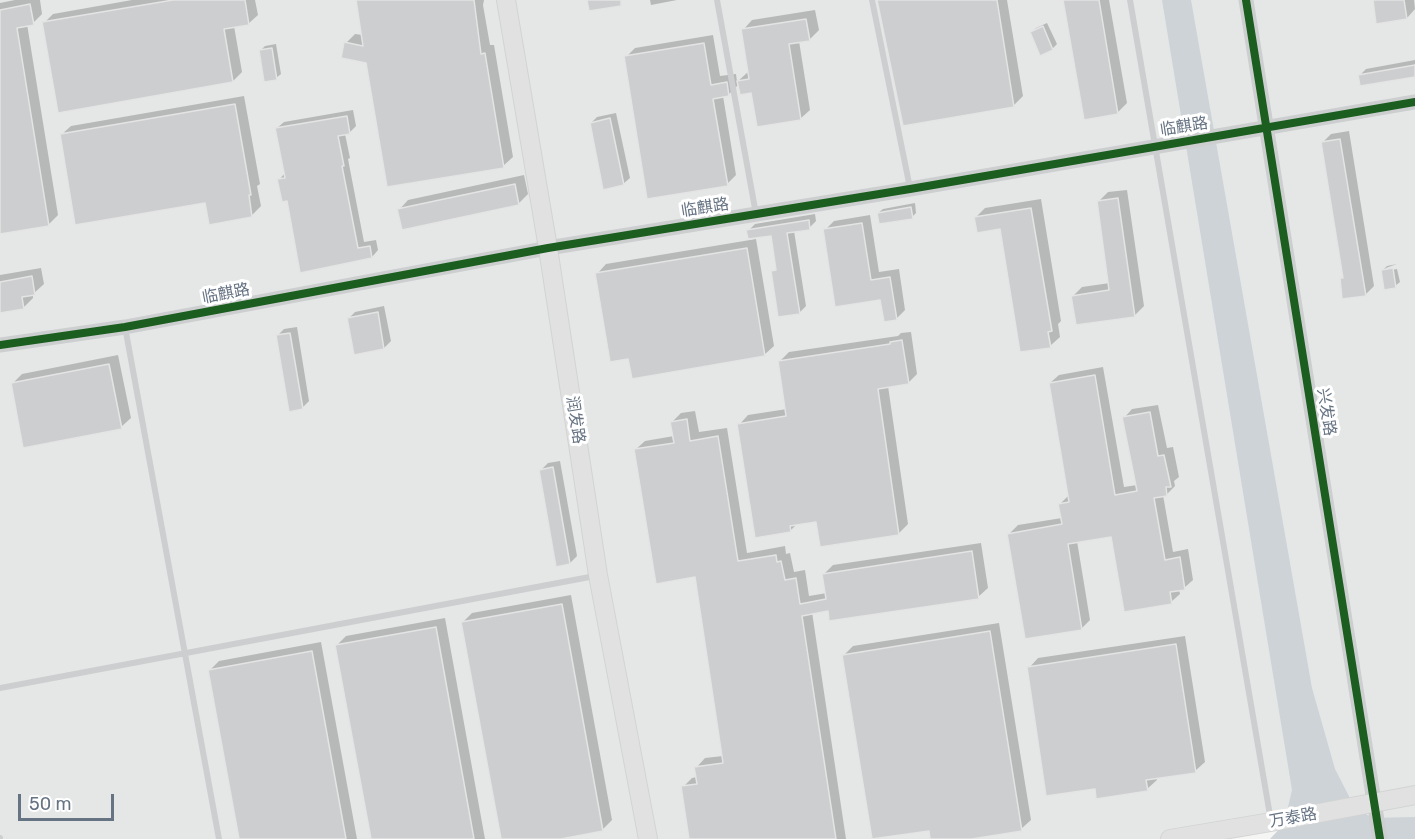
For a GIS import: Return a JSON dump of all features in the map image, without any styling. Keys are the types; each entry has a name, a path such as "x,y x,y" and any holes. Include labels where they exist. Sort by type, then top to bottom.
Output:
{"main road":[{"name":"润发路","path":"506,0 548,248 598,575 648,839"},
{"name":"万泰路","path":"1170,839 1415,795"}],"street":[{"name":"兴发路","path":"1246,0 1379,834"},
{"name":"临麒路","path":"0,345 125,327 548,248 910,189 1415,102"}],"lane":[{"path":"717,0 756,214"},
{"path":"872,0 910,189"},
{"path":"1130,0 1271,822"},
{"path":"125,327 219,839"},
{"path":"0,688 185,651 598,575"}],"shaded area":[{"path":"0,0 1415,0 1415,839 1380,839 1374,804 1170,839 0,839"},
{"path":"1162,0 1191,0 1312,688 1335,769 1353,804 1372,818 1415,817 1415,839 1270,839 1284,824 1292,790"}],"building":[{"path":"173,0 245,0 249,25 224,29 233,82 58,113 42,22"},
{"path":"356,0 474,0 481,54 485,53 504,168 387,187 366,63 341,58 344,42 363,46"},
{"path":"587,0 621,0 621,6 589,11"},
{"path":"877,0 997,0 1014,107 903,126"},
{"path":"1063,0 1099,0 1118,114 1084,120"},
{"path":"1373,0 1404,0 1407,19 1376,24"},
{"path":"30,4 34,25 17,28 49,226 0,234 0,10"},
{"path":"806,19 810,41 789,44 801,120 757,127 751,93 740,95 737,81 749,79 741,29"},
{"path":"1043,26 1053,50 1040,56 1030,32"},
{"path":"704,43 711,85 727,82 729,96 713,99 728,186 647,199 624,56"},
{"path":"272,48 277,80 264,82 259,50"},
{"path":"1415,65 1415,77 1360,86 1358,75"},
{"path":"235,104 251,195 249,195 252,217 209,225 205,203 75,225 60,134"},
{"path":"347,116 350,134 338,136 344,166 342,166 358,248 370,246 372,258 300,273 287,201 282,202 277,179 285,178 275,128"},
{"path":"610,118 624,185 603,190 590,123"},
{"path":"1340,139 1366,296 1342,299 1340,278 1343,278 1321,142"},
{"path":"515,184 519,205 402,230 397,209"},
{"path":"1118,198 1135,317 1076,325 1071,296 1109,290 1097,201"},
{"path":"911,207 913,219 879,224 877,213"},
{"path":"1031,208 1052,331 1048,332 1051,348 1020,352 1000,229 977,233 974,217"},
{"path":"809,220 810,230 787,233 800,314 778,317 771,271 776,270 771,236 748,239 746,230"},
{"path":"862,223 871,280 890,277 897,320 884,322 880,300 835,307 823,229"},
{"path":"747,248 765,356 632,379 628,359 610,362 595,273"},
{"path":"1393,268 1396,288 1384,290 1381,270"},
{"path":"32,276 35,295 22,297 24,309 0,313 0,282"},
{"path":"378,312 384,349 354,355 347,318"},
{"path":"290,333 303,409 289,412 276,335"},
{"path":"902,340 909,384 878,389 899,535 820,547 816,522 790,526 791,532 755,538 737,424 786,416 778,361 890,344 890,342"},
{"path":"109,364 122,429 23,448 11,383"},
{"path":"1095,375 1115,495 1137,491 1122,417 1150,412 1158,456 1164,455 1171,487 1166,487 1167,496 1154,498 1165,560 1180,557 1185,590 1170,592 1172,604 1124,612 1111,537 1068,544 1082,630 1025,639 1007,534 1062,524 1058,504 1069,502 1049,383"},
{"path":"687,419 690,441 718,436 738,561 776,555 777,562 781,561 785,580 796,578 800,604 826,599 822,574 972,551 979,599 829,621 828,611 802,616 836,839 689,839 681,786 697,784 694,767 723,763 695,577 656,584 634,449 674,443 670,422"},
{"path":"553,467 570,564 556,567 539,470"},
{"path":"562,604 603,831 561,839 501,839 461,622"},
{"path":"436,627 474,839 371,839 335,645"},
{"path":"990,631 1022,831 972,839 930,839 929,831 872,839 842,655"},
{"path":"1176,644 1196,773 1146,780 1148,791 1096,799 1095,789 1046,796 1027,667"},
{"path":"312,651 346,839 239,839 208,670"}],"cycle path":[{"path":"1246,0 1380,839"},
{"path":"0,345 125,327 548,248 910,189 1415,102"}]}
